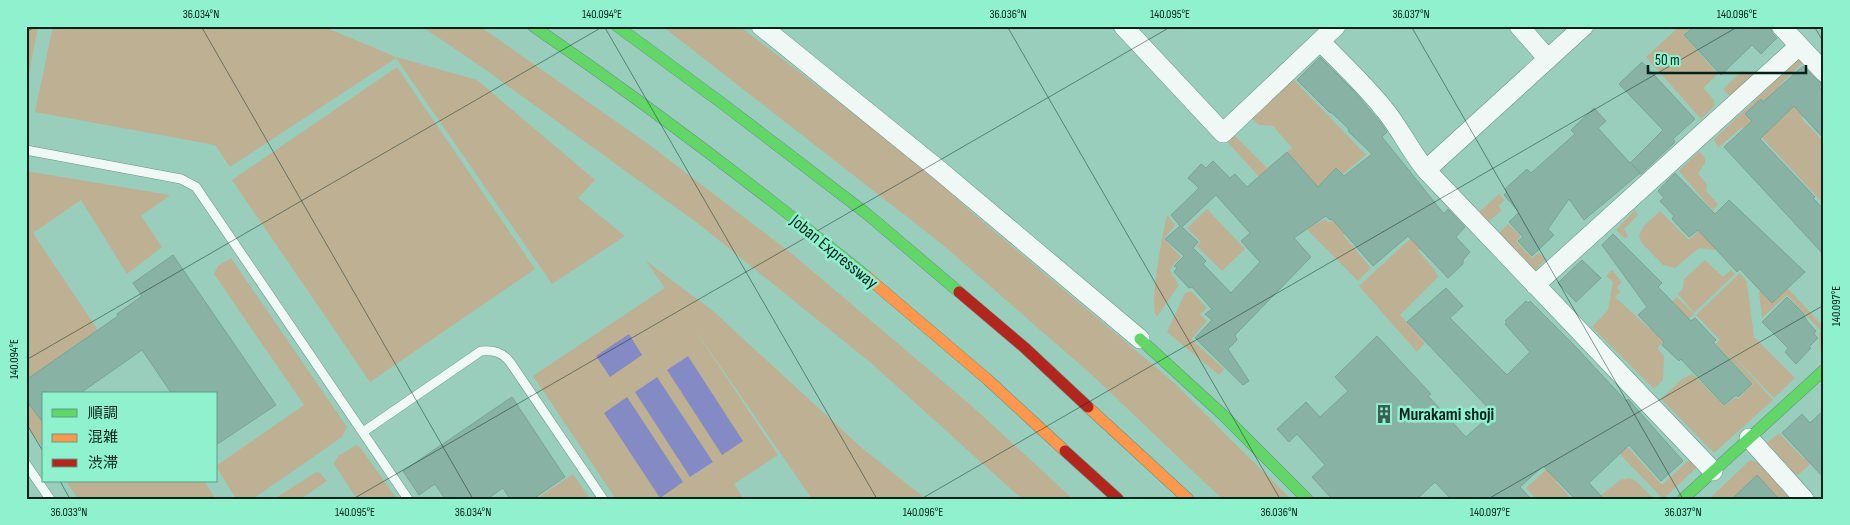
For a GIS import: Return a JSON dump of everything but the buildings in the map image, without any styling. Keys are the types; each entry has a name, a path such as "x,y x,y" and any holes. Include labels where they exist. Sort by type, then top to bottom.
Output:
{"main road":[{"name":"Joban Expressway","path":"532,26 579,57 692,140 837,252 987,379 1118,499"},
{"path":"617,26 867,214 1025,348 1188,499"},
{"path":"1140,339 1223,416 1306,499"},
{"path":"1683,499 1824,370"}],"street":[{"path":"761,26 939,170 1140,339"},
{"path":"1123,26 1223,133 1336,26"},
{"path":"1519,26 1548,59"},
{"path":"1426,170 1584,26"},
{"path":"1782,26 1824,72"},
{"path":"1320,41 1383,107 1426,170 1713,471"},
{"path":"1536,285 1799,46"},
{"path":"1749,438 1804,499"}],"lane":[{"path":"26,150 180,178 196,187 408,499"},
{"path":"363,432 481,351 492,350 503,354 510,362 604,499"},
{"path":"26,464 50,499"}],"shaded area":[{"path":"26,26 38,26 26,90"},
{"path":"53,26 322,26 396,57 477,80 595,180 578,198 625,236 552,284 396,58 230,167 215,145 35,112"},
{"path":"421,26 479,26 647,143 791,253 973,407 1073,499 1022,499 871,363 700,225 486,70"},
{"path":"662,26 739,26 921,165 969,210 1172,381 1291,499 1222,499 1092,375 943,245"},
{"path":"1680,26 1692,26 1683,35 1718,74 1703,88 1714,100 1715,105 1701,119 1646,57"},
{"path":"1799,59 1804,61 1779,86 1804,113 1802,119 1824,142 1824,197 1820,200 1754,129 1749,133 1742,127 1718,148 1714,139"},
{"path":"397,67 535,269 370,382 232,180"},
{"path":"1742,71 1755,73 1730,96 1723,89"},
{"path":"1293,79 1366,155 1315,197 1306,214 1315,225 1325,219 1329,223 1335,219 1353,226 1343,235 1371,268 1358,281 1293,215 1225,139 1232,133 1267,168 1292,148 1273,126 1259,125 1251,118"},
{"path":"1699,151 1705,158 1705,163 1698,173 1707,185 1706,191 1718,204 1713,211 1679,171"},
{"path":"26,171 170,195 141,216 162,247 127,274 81,200 33,233 98,330 26,380"},
{"path":"1499,194 1505,200 1498,206 1502,210 1487,223 1478,213"},
{"path":"1207,209 1245,249 1222,271 1197,246 1201,242 1187,228"},
{"path":"1635,210 1638,215 1624,229 1628,236 1625,239 1616,230"},
{"path":"1660,211 1689,240 1716,214 1733,232 1714,250 1699,248 1675,268 1663,265 1641,242 1639,235 1644,226"},
{"path":"1167,215 1175,225 1164,239 1181,257 1170,271 1179,285 1157,317 1154,299 1155,285"},
{"path":"1434,217 1432,235 1418,251 1434,269 1438,277 1400,315 1425,343 1417,352 1359,286"},
{"path":"1508,224 1521,236 1516,241 1532,258 1539,253 1545,259 1535,271 1498,234"},
{"path":"231,258 347,427 342,437 253,499 236,499 218,469 218,465 304,405 214,274 218,266"},
{"path":"1705,260 1723,277 1731,270 1735,274 1694,313 1678,294 1683,288 1684,279"},
{"path":"646,261 713,311 863,449 926,499 812,499 691,324 778,455 734,484 744,499 616,499 533,376 665,288","holes":["688,356 743,441 722,454 667,370","657,377 713,462 691,477 635,392"]},
{"path":"1612,270 1622,282 1617,287 1620,292 1615,297 1649,328 1665,314 1663,311 1677,297 1694,314 1657,348 1664,356 1663,380 1654,389 1592,327 1608,310 1613,282 1606,276"},
{"path":"1740,273 1747,282 1754,337 1795,378 1774,398 1725,347 1773,400 1714,453 1661,399 1682,379 1693,374 1724,406 1736,397 1738,399 1753,384 1716,344 1720,340 1696,315"},
{"path":"1776,276 1824,327 1824,354 1820,350 1819,333 1821,331 1787,295 1762,318 1759,292"},
{"path":"1191,291 1207,308 1200,314 1207,321 1191,339 1224,369 1219,375 1167,332 1185,293"},
{"path":"26,400 42,421 42,446 26,424"},
{"path":"1604,421 1662,485 1689,460 1696,468 1663,499 1595,428"},
{"path":"1779,433 1804,459 1824,441 1824,452 1797,476 1767,443"},
{"path":"356,445 360,447 397,499 357,499 334,464 338,456"},
{"path":"1565,453 1576,463 1556,482 1572,499 1536,499 1526,488"},
{"path":"1750,460 1758,462 1790,499 1709,499"},
{"path":"316,472 320,473 327,481 301,499 274,499"},
{"path":"573,474 590,499 536,499"},
{"path":"1630,478 1636,481 1654,499 1596,499 1620,480"},
{"path":"67,482 205,482 216,499 78,499"}],"water":[{"path":"629,334 642,355 610,377 596,356"},
{"path":"688,356 743,441 722,455 667,370"},
{"path":"657,377 713,462 690,477 635,392"},
{"path":"627,397 683,482 660,498 604,413"}],"traffic: fast":[{"path":"533,26 703,148 867,277"},
{"path":"617,26 867,214 959,292"},
{"path":"1140,339 1223,415 1307,499"},
{"path":"1683,499 1824,370"}],"traffic: slow":[{"path":"867,277 987,379 1065,451"},
{"path":"1088,407 1188,499"}],"traffic: jam":[{"path":"959,292 1025,348 1088,407"},
{"path":"1065,451 1118,499"}],"place":[{"name":"Murakami shoji","path":"1384,414"}]}
